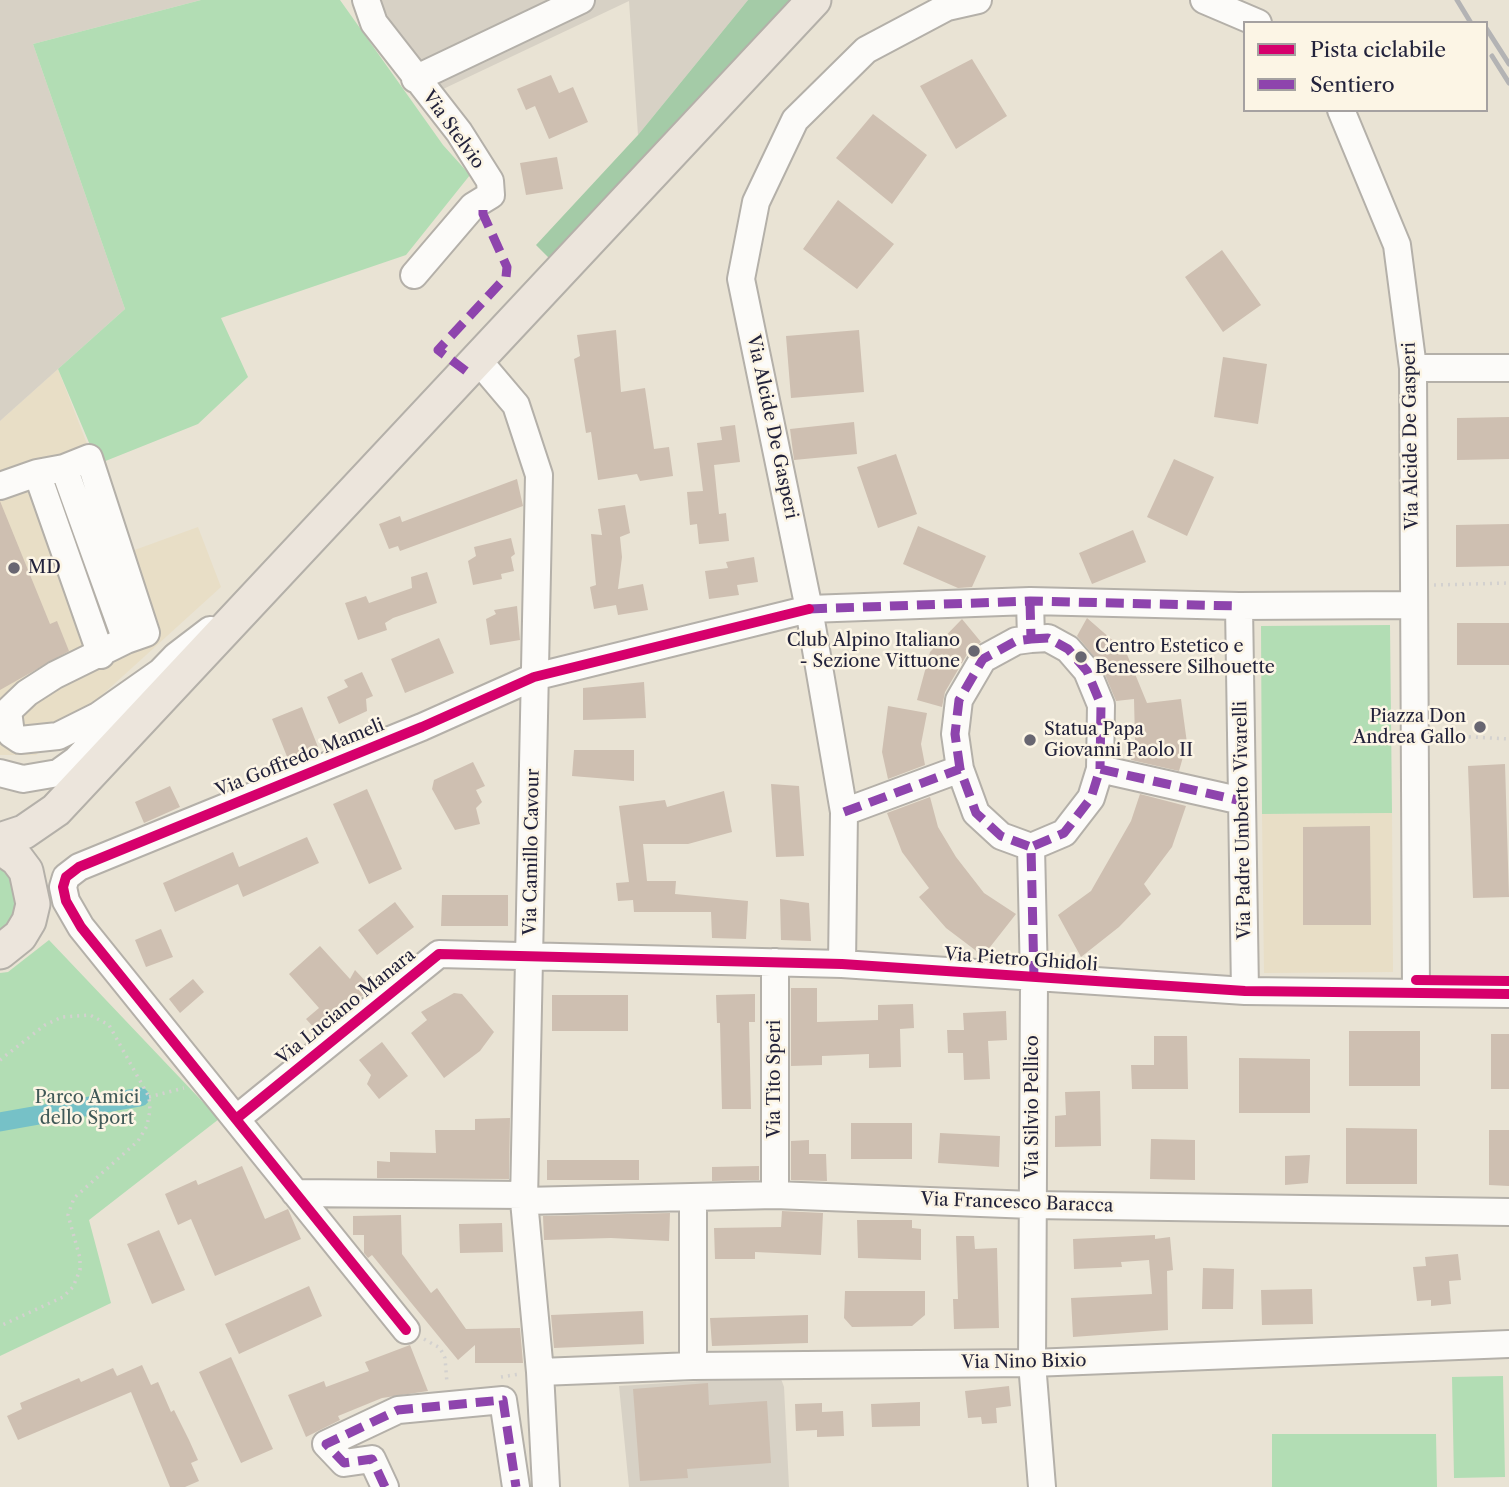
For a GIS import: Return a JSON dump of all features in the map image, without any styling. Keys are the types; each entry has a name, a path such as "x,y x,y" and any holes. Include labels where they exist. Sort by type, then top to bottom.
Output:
{"main road":[{"path":"0,840 24,832 57,810 814,0"},
{"path":"0,952 20,936 29,921 33,904 31,886 38,851 57,810"},
{"path":"0,848 17,859 31,886"}],"street":[{"name":"Via Stelvio","path":"366,0 374,23 415,79 459,132 490,181 491,195 473,206 414,275"},
{"name":"Via Stelvio","path":"415,79 582,0"},
{"name":"Via Alcide De Gasperi","path":"842,964 844,811 809,609 741,279 756,202 794,120 866,50 947,7 978,0"},
{"path":"1204,0 1253,21"},
{"name":"Via Alcide De Gasperi","path":"1343,112 1396,245 1413,368 1416,993"},
{"name":"Via Camillo Cavour","path":"477,359 516,405 539,475 524,1198 540,1373 546,1487"},
{"path":"1413,368 1509,368"},
{"path":"0,486 37,473 64,468 126,640 101,655 55,674 27,693 8,711 10,734 20,740 58,736 98,716 162,671"},
{"path":"37,473 101,655"},
{"path":"1239,606 1413,595"},
{"path":"0,773 23,779 58,773 76,760 176,656 251,600"},
{"name":"Via Goffredo Mameli","path":"206,1082 81,927 66,901 63,887 66,877 79,867 422,727 534,677 809,609 1030,601 1239,606"},
{"path":"1030,601 1031,639"},
{"name":"Via Padre Umberto Vivarelli","path":"1239,606 1245,991"},
{"path":"1048,638 1068,649 1087,671 1101,705 1100,769 1091,798 1064,833 1031,847 1001,836 976,813 960,769 955,734 958,700 983,659 1016,640 1048,638"},
{"path":"844,811 960,769"},
{"path":"1100,769 1242,802"},
{"name":"Via Silvio Pellico","path":"1031,847 1034,979 1032,1363 1042,1487"},
{"name":"Via Luciano Manara","path":"236,1119 439,954 530,956"},
{"name":"Via Pietro Ghidoli","path":"530,956 842,964 1034,979 1245,991 1509,994"},
{"name":"Via Tito Speri","path":"775,962 775,1195"},
{"path":"206,1082 406,1330"},
{"name":"Via Francesco Baracca","path":"295,1193 524,1198 775,1195 1032,1205 1509,1212"},
{"path":"693,1366 694,1197"},
{"name":"Via Nino Bixio","path":"540,1373 693,1366 1032,1363 1509,1344"},
{"path":"385,1487 372,1459 344,1463 326,1444 398,1410 503,1400 516,1487"}],"path":[{"path":"1413,595 1509,583"},
{"path":"1414,734 1509,739"},
{"path":"0,1060 45,1025 62,1017 90,1015 109,1025 149,1097 149,1119 144,1134 80,1192 70,1208 69,1226 79,1258 73,1287 63,1297 0,1326"},
{"path":"149,1097 206,1082"},
{"path":"406,1330 440,1348 445,1359 447,1390"}],"shaded area":[{"path":"0,0 201,0 33,44 125,309 0,421"},
{"path":"380,0 748,0 638,135 629,1 441,90 398,38"},
{"path":"58,369 129,552 198,527 221,587 36,755 0,755 0,421"},
{"path":"1392,813 1393,972 1264,973 1262,814"},
{"path":"780,1376 784,1387 789,1487 629,1487 619,1386"}],"green space":[{"path":"201,0 340,0 443,145 470,175 406,255 221,318 248,377 198,424 98,464 58,369 125,309 33,44"},
{"path":"748,0 790,0 549,258 536,245 638,135"},
{"path":"1390,625 1392,813 1262,814 1261,626"},
{"path":"0,863 9,870 19,911 0,937"},
{"name":"Parco Amici dello Sport","path":"49,940 219,1119 89,1220 111,1303 0,1356 0,973 8,972"},
{"path":"1503,1376 1505,1477 1454,1478 1452,1377"},
{"path":"1272,1434 1436,1434 1437,1487 1272,1487"}],"building":[{"path":"972,59 1007,116 956,149 920,86"},
{"path":"551,75 559,93 573,87 588,122 549,139 535,106 526,110 517,89"},
{"path":"873,114 927,155 892,204 836,158"},
{"path":"557,157 563,189 526,195 520,163"},
{"path":"838,200 894,244 857,289 803,249"},
{"path":"1222,250 1261,305 1223,332 1185,277"},
{"path":"616,330 621,392 645,388 654,449 669,447 673,476 640,481 637,474 598,480 591,432 586,433 574,359 580,356 577,335"},
{"path":"859,330 864,392 791,398 786,336"},
{"path":"1223,357 1267,364 1258,424 1214,417"},
{"path":"1509,417 1509,459 1457,460 1457,418"},
{"path":"854,422 857,454 794,460 790,429"},
{"path":"735,425 740,462 714,465 719,514 726,513 729,541 699,544 697,524 690,525 687,492 703,491 697,443 722,440 720,427"},
{"path":"896,454 917,514 878,528 857,467"},
{"path":"1174,459 1214,477 1187,536 1147,517"},
{"path":"517,479 523,506 400,551 398,546 389,549 379,524 400,516 402,522"},
{"name":"MD","path":"0,501 50,624 57,621 69,651 0,690"},
{"path":"625,505 630,533 620,537 622,557 618,589 643,584 648,610 618,615 616,605 594,609 590,587 596,585 591,534 602,535 598,509"},
{"path":"1509,524 1509,566 1456,567 1456,525"},
{"path":"918,526 986,556 972,587 958,588 903,564"},
{"path":"1133,530 1146,562 1092,584 1079,553"},
{"path":"511,538 515,554 511,557 514,571 501,574 502,579 473,585 468,561 476,556 474,547"},
{"path":"754,557 758,582 737,585 739,595 709,599 705,571 728,568 726,562"},
{"path":"427,572 437,603 393,618 385,623 387,630 358,640 345,603 366,596 369,603 412,588 411,577"},
{"path":"517,606 520,640 490,645 486,619 496,614 494,610"},
{"path":"1087,618 1126,652 1147,703 1181,699 1187,743 1179,771 1131,760 1135,740 1134,699 1116,701 1101,665 1077,636"},
{"path":"962,619 981,642 969,651 945,692 942,707 917,700 930,652"},
{"path":"1457,623 1509,623 1509,665 1457,665"},
{"path":"439,638 454,673 405,693 391,659"},
{"path":"362,672 373,696 366,699 367,711 339,724 327,697 348,687 344,680"},
{"path":"644,682 646,718 583,720 583,688"},
{"path":"888,706 927,713 921,744 925,765 888,779 882,752"},
{"path":"302,707 318,747 288,759 272,719"},
{"path":"574,750 634,750 634,781 572,776"},
{"path":"473,762 485,786 476,790 482,802 476,808 480,824 455,830 432,789 434,780"},
{"path":"1505,764 1509,897 1473,898 1468,766"},
{"path":"771,784 799,786 804,856 776,857"},
{"path":"170,786 180,807 144,823 135,802"},
{"path":"367,789 402,869 369,884 333,804"},
{"path":"724,791 732,832 688,844 643,844 647,881 676,881 675,894 748,901 746,939 712,938 711,912 634,912 633,900 618,901 616,883 629,882 619,806 665,800 667,807"},
{"path":"1140,794 1186,806 1172,847 1144,884 1151,894 1119,927 1081,957 1058,915 1091,891 1131,821"},
{"path":"930,797 938,827 956,857 984,893 1016,914 983,956 946,928 919,897 929,888 902,852 887,813"},
{"path":"1370,826 1371,925 1303,925 1303,827"},
{"path":"307,837 319,863 243,897 238,884 175,912 163,883 233,852 239,867"},
{"path":"442,895 508,895 508,926 441,926"},
{"path":"780,899 809,903 811,941 781,940"},
{"path":"395,902 414,927 377,955 358,930"},
{"path":"161,929 173,957 146,967 135,940"},
{"path":"320,946 350,979 355,970 372,988 318,1032 306,1019 319,1008 289,974"},
{"path":"193,979 204,992 180,1013 169,999"},
{"path":"791,988 817,988 817,1022 878,1020 878,1005 913,1004 914,1028 900,1029 901,1067 869,1068 869,1054 822,1056 822,1065 791,1066"},
{"path":"454,993 462,994 494,1032 480,1051 444,1078 411,1033 427,1020 421,1012"},
{"path":"755,994 755,1022 749,1022 751,1109 722,1109 720,1023 717,1023 716,995"},
{"path":"552,995 628,995 628,1031 552,1031"},
{"path":"1006,1011 1007,1040 988,1041 990,1079 964,1080 963,1053 948,1053 947,1030 964,1030 963,1013"},
{"path":"1349,1031 1420,1031 1420,1086 1349,1086"},
{"path":"1491,1034 1509,1034 1509,1089 1491,1089"},
{"path":"1154,1036 1187,1036 1188,1089 1132,1089 1131,1065 1154,1065"},
{"path":"382,1042 408,1076 379,1099 367,1084 371,1075 359,1060"},
{"path":"1239,1058 1310,1059 1310,1113 1239,1113"},
{"path":"1100,1091 1101,1146 1055,1147 1055,1116 1066,1115 1065,1092"},
{"path":"510,1118 509,1179 377,1178 377,1161 390,1162 390,1152 436,1153 435,1130 475,1130 475,1119"},
{"path":"851,1123 912,1123 912,1159 851,1159"},
{"path":"1346,1128 1417,1129 1417,1184 1346,1184"},
{"path":"1489,1130 1509,1130 1509,1186 1489,1185"},
{"path":"940,1133 1000,1136 999,1167 938,1163"},
{"path":"1151,1139 1195,1140 1195,1180 1150,1179"},
{"path":"809,1140 809,1154 826,1154 827,1181 791,1180 791,1141"},
{"path":"1310,1155 1308,1183 1285,1185 1285,1156"},
{"path":"547,1160 639,1160 639,1180 547,1180"},
{"path":"242,1166 265,1219 288,1209 301,1239 215,1276 191,1219 178,1225 165,1194 196,1180 198,1185"},
{"path":"759,1166 759,1180 712,1181 712,1167"},
{"path":"782,1211 823,1213 821,1255 755,1252 755,1259 715,1259 714,1228 781,1227"},
{"path":"670,1213 669,1241 611,1238 544,1240 543,1216"},
{"path":"401,1215 402,1254 431,1293 437,1288 466,1329 520,1328 523,1363 475,1363 475,1345 458,1360 372,1255 368,1258 364,1253 364,1235 353,1235 353,1216"},
{"path":"857,1220 912,1220 912,1228 921,1229 921,1260 858,1258"},
{"path":"502,1223 503,1252 460,1253 459,1224"},
{"path":"159,1230 185,1290 152,1304 127,1244"},
{"path":"1155,1235 1155,1239 1170,1237 1173,1270 1167,1271 1168,1330 1073,1337 1071,1298 1152,1294 1149,1260 1121,1262 1122,1267 1074,1269 1073,1239"},
{"path":"956,1236 974,1236 975,1249 997,1248 999,1328 954,1329 953,1299 958,1299"},
{"path":"1458,1254 1461,1280 1449,1281 1451,1304 1431,1306 1431,1300 1417,1301 1413,1267 1426,1266 1425,1257"},
{"path":"1203,1268 1234,1269 1233,1309 1202,1309"},
{"path":"309,1286 322,1316 239,1354 225,1324"},
{"path":"1312,1289 1313,1324 1262,1325 1261,1290"},
{"path":"845,1291 925,1291 925,1315 912,1326 852,1327 844,1318"},
{"path":"643,1311 644,1344 554,1348 551,1315"},
{"path":"808,1315 808,1343 712,1346 710,1318"},
{"path":"410,1345 428,1391 382,1398 338,1416 340,1420 306,1437 288,1395 324,1381 326,1387 369,1371 365,1362"},
{"path":"231,1357 273,1449 241,1463 199,1372"},
{"path":"142,1365 151,1385 158,1382 171,1412 174,1410 189,1440 198,1460 191,1463 199,1481 185,1487 170,1487 131,1392 18,1440 7,1416 22,1409 20,1403 79,1378 81,1382 113,1368 117,1376"},
{"path":"708,1383 709,1405 767,1401 771,1463 687,1469 688,1478 640,1481 633,1389"},
{"path":"1009,1386 1011,1406 996,1408 997,1423 982,1424 981,1417 968,1418 965,1391"},
{"path":"920,1402 920,1426 872,1427 871,1404"},
{"path":"822,1403 822,1412 843,1411 844,1436 817,1437 817,1430 796,1431 795,1404"}],"waterway":[{"path":"0,1122 140,1097"}],"railway":[{"path":"1457,0 1470,21"},
{"path":"1488,31 1509,64"},
{"path":"1492,56 1509,83"}],"marked path":[{"path":"466,371 438,350 506,277 507,267 483,214 483,201"},
{"path":"809,609 1030,601 1239,606"},
{"path":"960,769 955,734 959,700 983,659 1016,641 1031,639 1030,601"},
{"path":"1031,639 1048,638 1068,649 1087,671 1101,705 1100,769"},
{"path":"844,812 960,769 976,813 1001,836 1031,847"},
{"path":"1034,979 1031,847 1064,833 1091,798 1100,769 1242,801"},
{"path":"385,1487 372,1459 344,1463 326,1444 398,1410 503,1400 516,1487"}],"cycle path":[{"path":"406,1330 81,927 66,901 63,887 66,877 79,867 422,727 534,677 809,609"},
{"path":"236,1119 439,954 842,964 1245,991 1509,994"},
{"path":"1416,980 1509,981"}],"place":[{"name":"MD","path":"14,568"},
{"name":"Club Alpino Italiano - Sezione Vittuone","path":"974,651"},
{"name":"Centro Estetico e Benessere Silhouette","path":"1081,657"},
{"name":"Piazza Don Andrea Gallo","path":"1480,727"},
{"name":"Statua Papa Giovanni Paolo II","path":"1030,740"}]}
